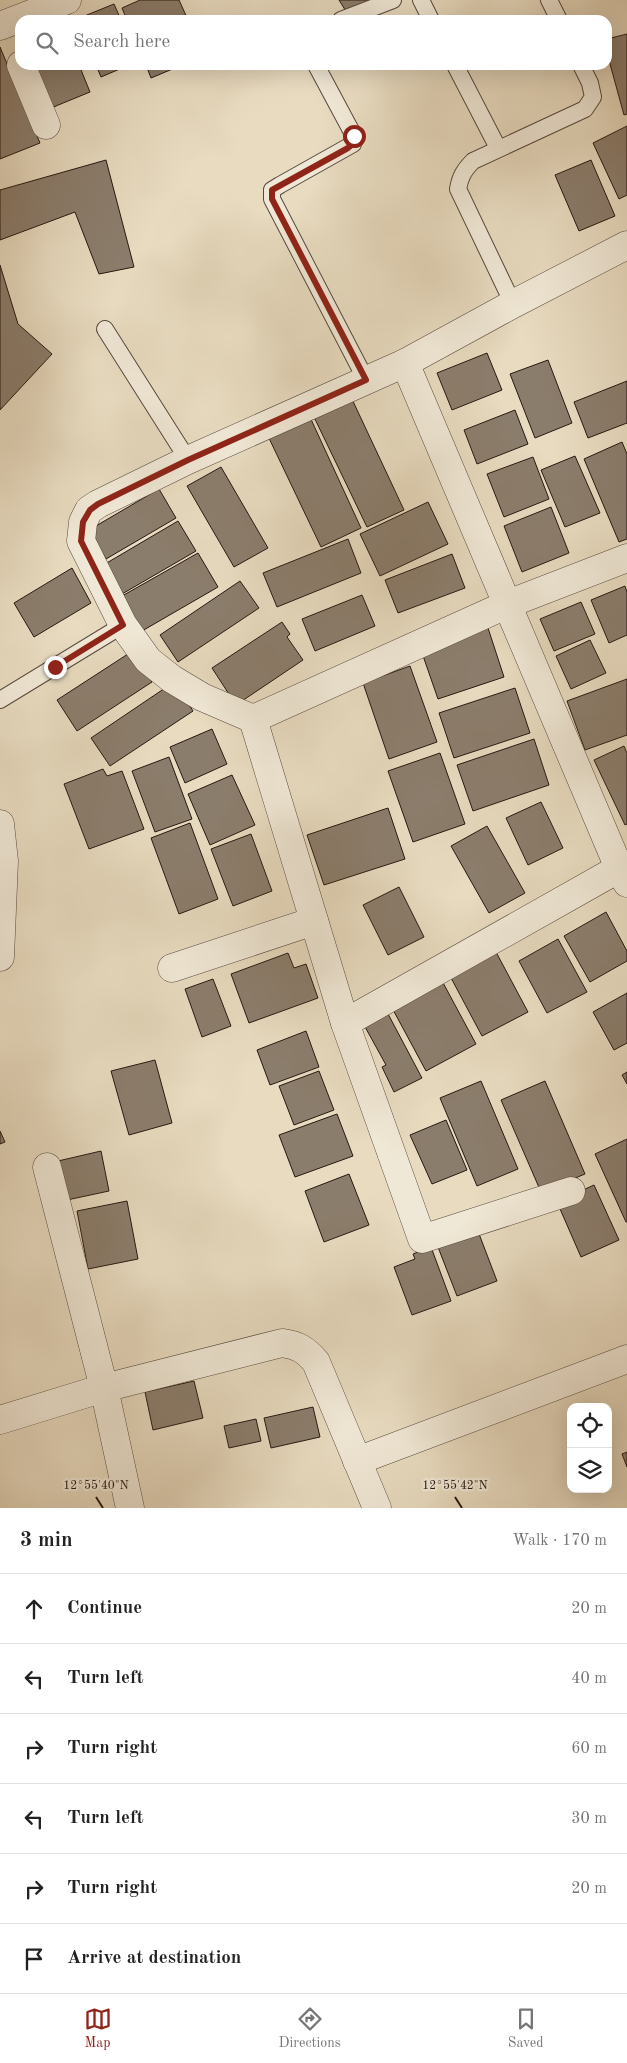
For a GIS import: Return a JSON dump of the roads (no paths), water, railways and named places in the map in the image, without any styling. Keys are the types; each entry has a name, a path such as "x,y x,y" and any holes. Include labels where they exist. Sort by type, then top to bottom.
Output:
{"street":[{"path":"22,15 67,0"},
{"path":"15,17 1,22 15,53"},
{"path":"23,70 46,125"},
{"path":"627,245 405,363 188,460 98,504 90,510 83,522 81,541 123,625 148,660 172,679 202,697 253,718 508,604 627,558"},
{"path":"345,1023 624,872 405,363"},
{"path":"253,718 345,1023 422,1238 571,1191"},
{"path":"0,824 4,861 0,957"},
{"path":"172,968 314,921"},
{"path":"47,1166 104,1388 130,1508"},
{"path":"0,1420 104,1388 282,1344 293,1344 306,1350 316,1362 376,1508"},
{"path":"357,1461 627,1359"}],"lane":[{"path":"354,15 393,0"},
{"path":"421,0 428,15"},
{"path":"549,0 556,15"},
{"path":"319,70 354,136 353,144 272,190 272,199 366,380"},
{"path":"458,70 498,148"},
{"path":"513,304 458,189 460,179 465,169 473,161 585,109 594,97 584,70"},
{"path":"106,328 188,460"},
{"path":"0,700 123,625"}]}
